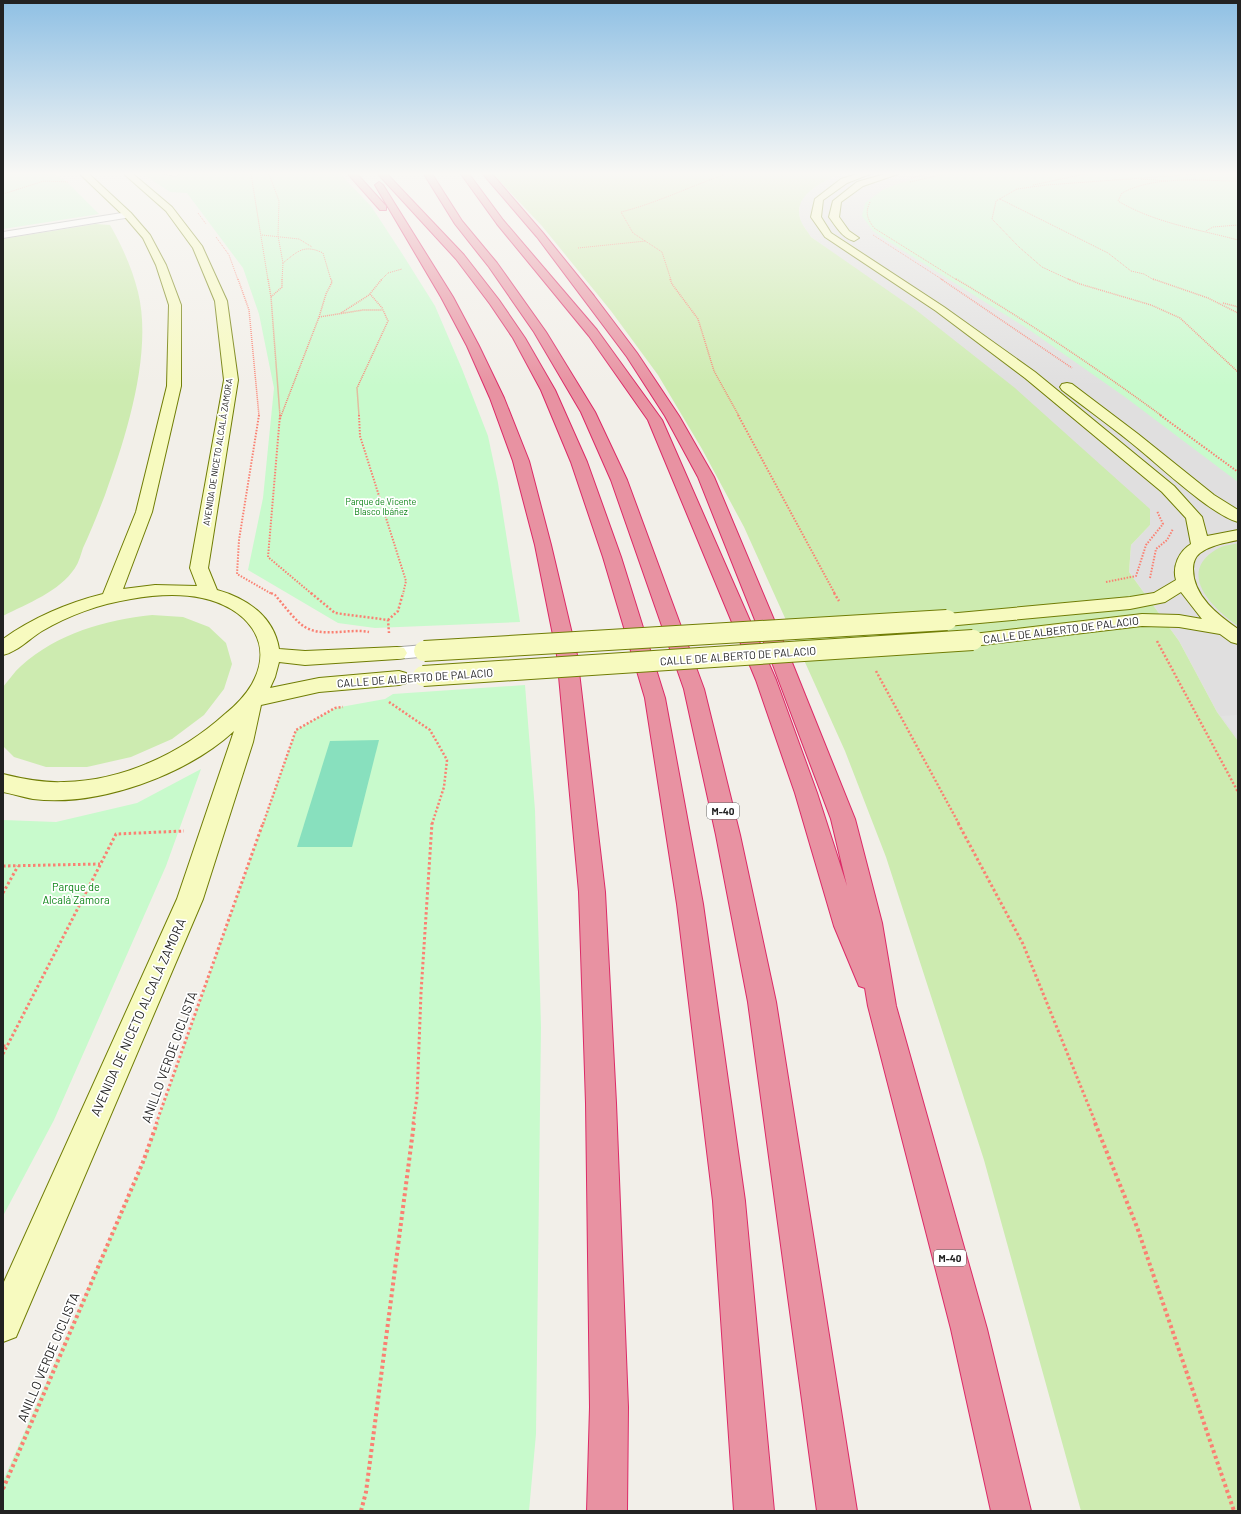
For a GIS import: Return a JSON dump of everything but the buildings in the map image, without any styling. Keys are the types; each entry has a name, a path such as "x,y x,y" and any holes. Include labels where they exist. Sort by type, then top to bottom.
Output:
{"highway":[{"path":"401,245 411,262 447,297 473,346 497,398 521,460 543,545 568,655 593,900 601,1111 609,1408 607,1511"},
{"path":"406,245 411,262"},
{"path":"448,245 460,257 495,302 519,338 548,390 579,462 610,549 655,698 690,904 729,1201 754,1511"},
{"name":"M-40","path":"476,245 493,265 540,332 588,412 619,480 658,585 694,689 728,835 762,1002 838,1511"},
{"name":"M-40","path":"519,245 593,333 655,420 766,680 806,793 848,926 882,1006 969,1329 1011,1511"},
{"path":"547,245 590,298 633,356 672,416 706,477 739,554 843,819 869,923 882,1006"}],"street":[{"path":"111,597 144,512 174,386 175,305 161,265 151,245"},
{"name":"AVENIDA DE NICETO ALCALÁ ZAMORA","path":"196,245 220,301 232,380 200,568 209,594"},
{"path":"843,245 940,309 1030,375 1168,488 1194,517 1200,545"},
{"path":"864,245 956,306 993,333"},
{"path":"1060,382 1133,437 1208,498 1238,517"},
{"path":"1231,634 1197,606 1184,583 1182,568 1188,555 1200,545 1222,537 1238,535"},
{"name":"CALLE DE ALBERTO DE PALACIO","path":"270,654 305,658 393,645 424,651 947,620 1122,604 1159,598 1184,583"},
{"path":"3,649 24,634 66,612 111,597 146,591 172,590 209,594 234,602 254,615 266,633 270,654 266,676 252,701 226,728 191,753 149,772 103,786 58,791 17,788 3,783"},
{"name":"CALLE DE ALBERTO DE PALACIO","path":"252,701 319,685 423,676 972,640 1142,620 1179,621 1231,634"},
{"name":"AVENIDA DE NICETO ALCALÁ ZAMORA","path":"3,1324 190,899 242,742 252,701"}],"path":[{"path":"263,245 270,297 280,421 268,558 335,614 388,620 398,611 406,581 360,436 357,388 388,321 383,310 370,294"},
{"path":"270,297 282,287 283,263 280,245"},
{"path":"280,421 319,317 326,294 332,282 323,253 308,245"},
{"path":"578,248 611,245"},
{"path":"652,245 662,252 672,284 698,319 714,371 840,604"},
{"path":"888,245 979,303 1074,369"},
{"path":"899,245 1008,310 1115,382 1238,472"},
{"path":"1017,245 1042,267 1080,284 1151,305 1180,318 1238,372"},
{"path":"1091,245 1108,253 1131,271 1144,274 1159,282 1215,301 1238,307"},
{"path":"283,263 299,249 312,247"},
{"path":"339,314 370,294 382,277 411,262"},
{"path":"1215,301 1238,313"},
{"path":"319,317 383,310"},
{"path":"1101,584 1136,576 1146,545 1163,524 1156,508"},
{"path":"1144,581 1150,578 1156,549 1166,540 1176,524"},
{"path":"388,620 393,645"},
{"path":"1154,636 1238,792"},
{"path":"875,668 1023,944 1137,1227 1234,1511"},
{"path":"361,1511 367,1484 417,1097 421,993 431,826 444,787 447,760 430,730 385,698"},
{"name":"ANILLO VERDE CICLISTA","path":"3,1489 142,1162 296,730 335,708 349,706"},
{"path":"3,1054 116,834 213,831"},
{"path":"3,866 100,864"},
{"path":"3,893 18,866"},
{"path":"3,1046 8,1046"}],"shaded area":[{"path":"822,245 1238,245 1238,741 1217,712 1179,641 1129,572 1131,545 1150,525 835,254"},
{"path":"1238,715 1238,739 1221,716"}],"green space":[{"path":"3,245 121,245 133,274 142,316 140,368 129,421 121,447 105,495 76,566 61,584 33,601 3,616"},
{"name":"Parque de Vicente Blasco Ibáñez","path":"226,245 396,245 435,306 462,369 488,436 498,483 520,622 375,628 338,623 248,570 263,498 274,388 259,314 243,268"},
{"path":"557,245 822,245 916,310 1015,388 1150,509 1150,525 1131,545 1129,572 1179,641 1217,712 1238,741 1238,1511 1081,1511 984,1160 886,857 845,751 744,527 702,449 658,375 611,311"},
{"path":"893,245 1238,245 1238,482 1125,397 1028,329"},
{"path":"1238,543 1238,626 1218,610 1202,590 1199,579 1199,569 1205,558 1217,549"},
{"path":"152,615 183,617 209,627 226,643 232,664 224,689 204,715 172,739 131,757 87,767 46,767 14,757 3,746 3,687 21,666 50,645 83,630 117,620"},
{"path":"525,685 535,810 541,1027 536,1434 529,1511 3,1511 3,1481 143,1162 296,730 335,708 385,699 393,694"},
{"path":"379,740 352,847 297,847 330,741"},
{"name":"Parque de Alcalá Zamora","path":"201,769 166,866 54,1120 3,1216 3,820 56,822 137,803"}]}
